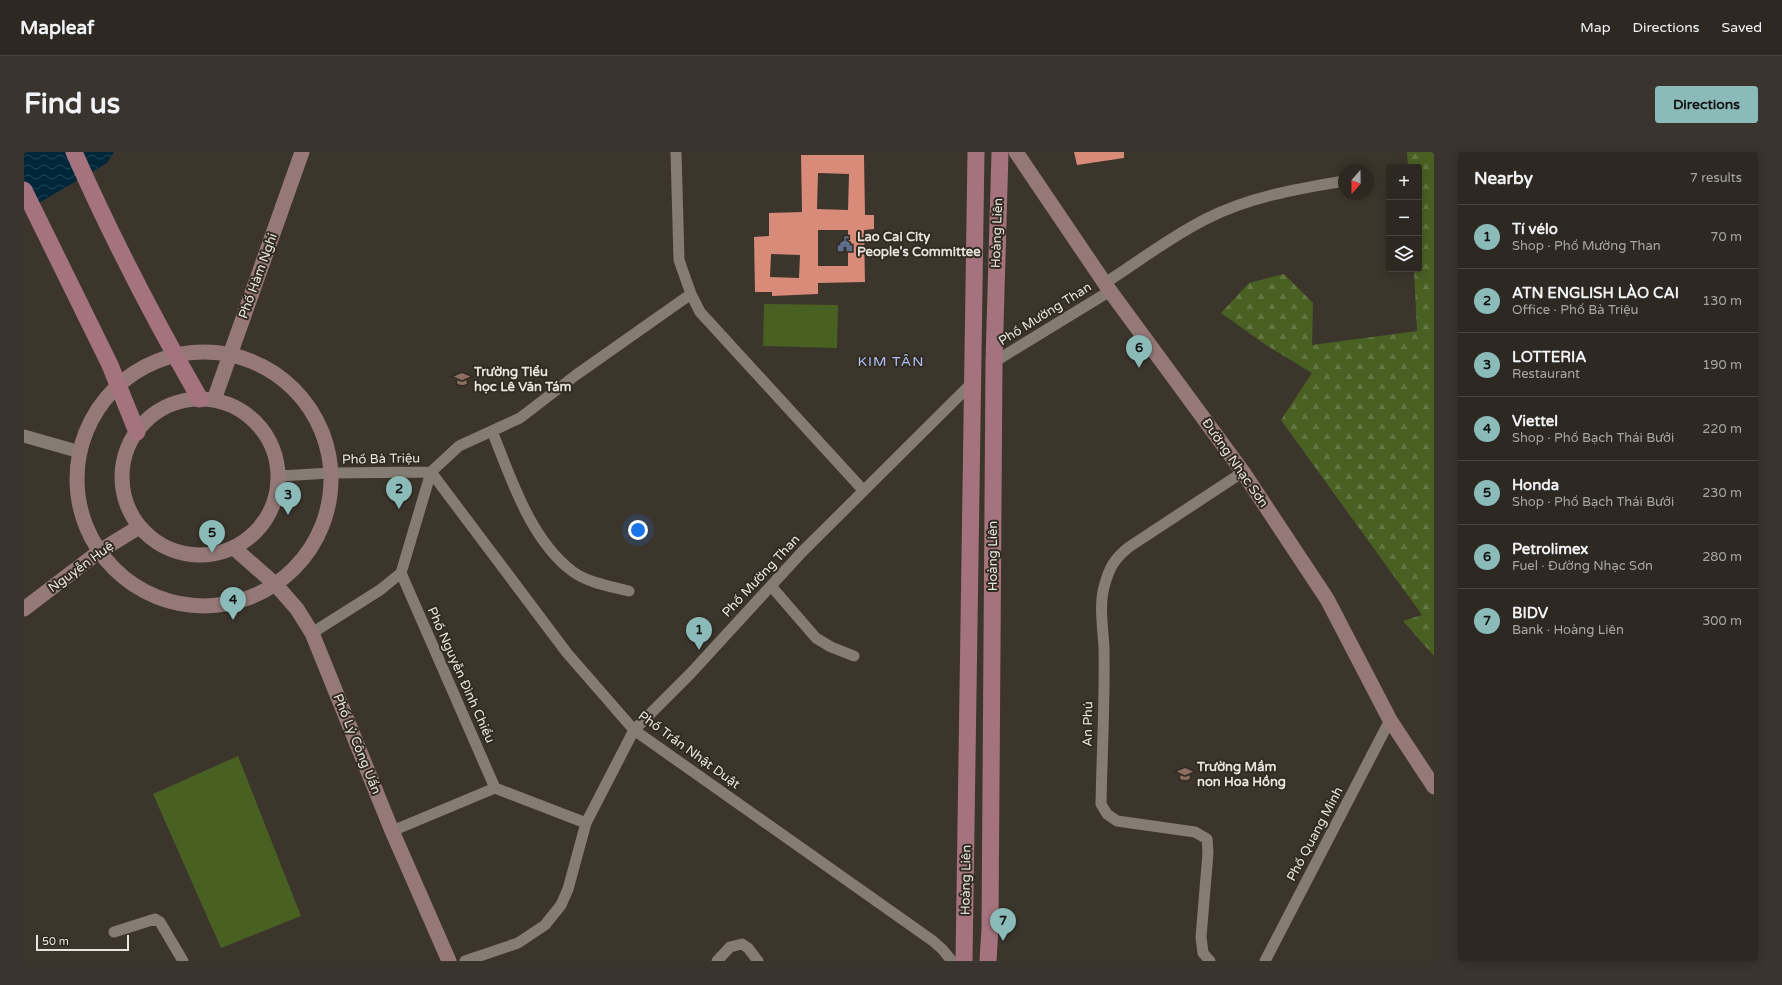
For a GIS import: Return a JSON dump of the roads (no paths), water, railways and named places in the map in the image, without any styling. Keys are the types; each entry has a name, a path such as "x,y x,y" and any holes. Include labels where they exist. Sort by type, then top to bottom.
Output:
{"main road":[{"path":"74,152 90,188 175,356 207,399"},
{"name":"Phố Hàm Nghi","path":"207,399 230,355 302,152"},
{"name":"Hoàng Liên","path":"964,961 974,381 976,152"},
{"name":"Hoàng Liên","path":"988,961 990,920 994,362 1000,152"},
{"name":"Đường Nhạc Sơn","path":"1016,152 1107,287 1243,472 1327,599 1390,720 1434,787"},
{"path":"24,190 119,385 137,432"},
{"path":"976,209 998,209"},
{"path":"208,352 230,355 257,364 281,378 302,397 317,420 328,446 331,473 330,500 324,524 312,547 297,567 276,586 252,598 224,605 195,606 167,601 140,589 117,572 100,551 86,527 79,502 77,477 80,452 90,423 106,397 119,385 146,366 175,356 208,352"},
{"path":"974,381 994,362"},
{"path":"207,399 239,409 260,426 274,450 279,476 276,498 267,519 253,536 234,548 214,554 193,555 173,551 155,541 139,527 129,511 123,493 122,474 124,456 132,438 143,423 157,412 173,403 207,399"},
{"name":"Nguyễn Huệ","path":"24,609 100,551 139,527"},
{"name":"Phố Lý Công Uẩn","path":"234,548 276,586 297,609 312,633 392,831 449,961"}],"street":[{"path":"676,152 679,260 691,294 700,312 863,490"},
{"name":"Phố Mường Than","path":"994,362 1107,287 1205,219 1230,208 1277,194 1338,182"},
{"name":"Phố Bà Triệu","path":"279,476 331,473 431,472 459,446 520,418 576,375 691,294"},
{"name":"Phố Mường Than","path":"465,961 518,943 545,925 561,905 568,889 586,823 634,730 863,490 974,381"},
{"path":"492,431 516,490 536,529 550,552 572,572 594,583 629,591"},
{"path":"24,436 80,452"},
{"path":"312,633 380,590 401,573 431,472"},
{"name":"Phố Trần Nhật Duật","path":"431,472 567,653 634,730 933,941 952,961"},
{"name":"An Phú","path":"1210,961 1203,953 1201,937 1208,853 1207,839 1195,832 1117,821 1107,814 1101,804 1104,648 1102,608 1103,589 1110,568 1116,557 1243,472"},
{"name":"Phố Nguyễn Đình Chiểu","path":"401,573 495,788"},
{"path":"771,586 816,638 831,648 854,656"},
{"name":"Phố Quang Minh","path":"1265,961 1390,720"},
{"path":"392,831 495,788 586,823"},
{"path":"114,932 155,919 160,922 183,961"},
{"path":"717,961 730,947 742,944 748,948 758,961"}],"water":[{"path":"24,152 114,152 107,163 32,207 24,207"}],"place":[{"name":"Lao Cai City People's Committee","path":"845,244"},
{"name":"Petrolimex","path":"1139,368"},
{"name":"Trường Tiểu học Lê Văn Tám","path":"462,379"},
{"name":"ATN ENGLISH LÀO CAI","path":"399,509"},
{"name":"LOTTERIA","path":"288,515"},
{"name":"Honda","path":"212,553"},
{"name":"Viettel","path":"233,620"},
{"name":"Tí vélo","path":"699,650"},
{"name":"Trường Mầm non Hoa Hồng","path":"1185,774"},
{"name":"BIDV","path":"1003,941"}],"district":[{"name":"KIM TÂN","path":"891,361"}]}
